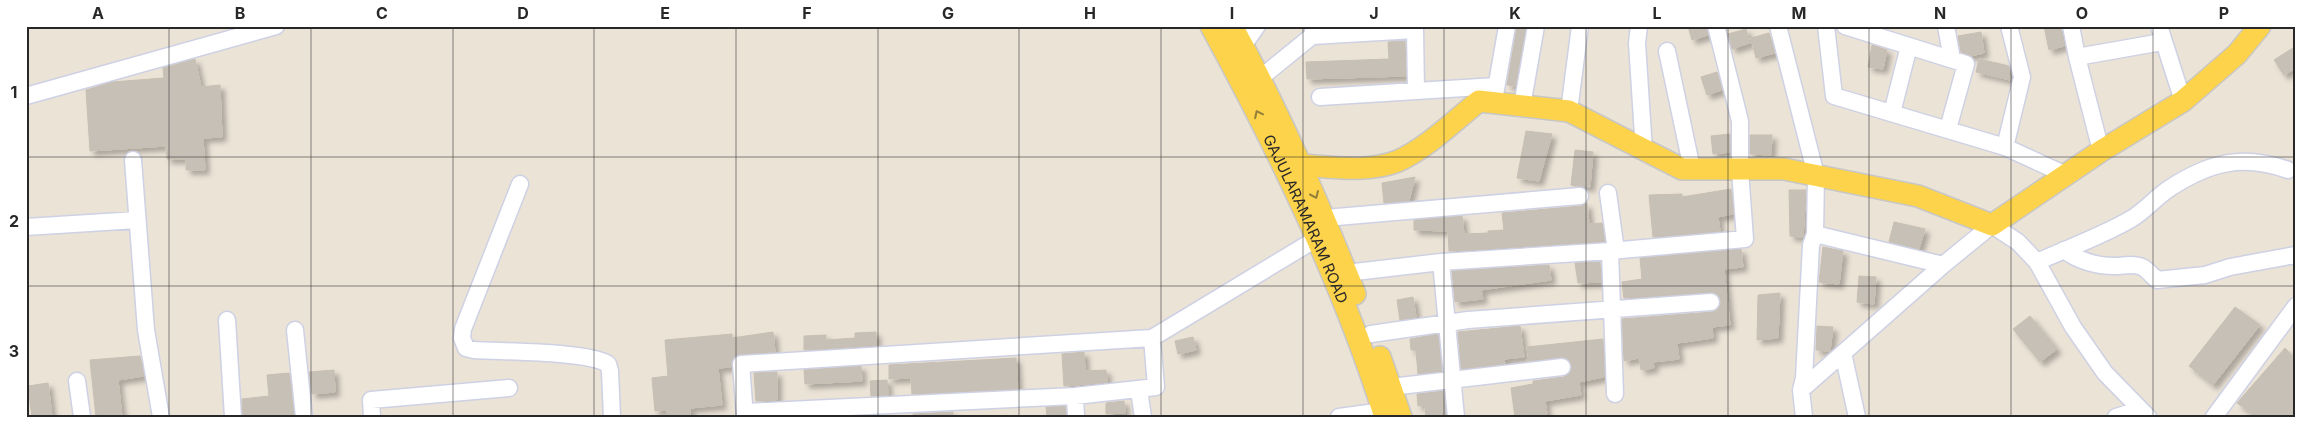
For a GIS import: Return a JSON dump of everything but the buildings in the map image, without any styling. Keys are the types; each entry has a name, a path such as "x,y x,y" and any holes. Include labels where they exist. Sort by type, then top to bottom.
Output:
{"main road":[{"name":"GAJULARAMARAM ROAD","path":"1211,26 1246,90 1316,239 1390,415"},
{"path":"1232,26 1302,165 1325,218 1391,387 1390,415"},
{"path":"1302,165 1371,167 1398,161 1425,144 1479,101 1495,94 1522,106 1568,111 1682,169 1740,170 1784,168 1918,196 1992,225 2102,151 2183,101 2237,54 2260,26"}],"street":[{"path":"26,96 276,26"},
{"path":"1243,46 1257,26"},
{"path":"1320,97 1416,91 1495,94 1507,26"},
{"path":"1522,106 1536,26"},
{"path":"1568,111 1580,26"},
{"path":"1640,26 1637,43 1644,151"},
{"path":"1346,273 1441,262 1613,251 1744,239 1740,170 1740,121 1716,26"},
{"path":"1792,26 1778,26 1816,175 1815,234 1811,245 1804,378 1800,390 1804,417"},
{"path":"1826,26 1834,96 2005,147 2066,175"},
{"path":"1845,26 1952,58 1966,64 1948,129"},
{"path":"1946,26 1952,58"},
{"path":"2005,147 2022,77 2009,26"},
{"path":"2071,26 2077,57 2102,151"},
{"path":"1259,79 1313,31 1414,28 1416,91"},
{"path":"2077,57 2160,34 2183,101"},
{"path":"1892,113 1909,46"},
{"path":"1667,51 1692,169"},
{"path":"133,160 146,330 162,417"},
{"path":"2037,262 2131,219 2169,189 2205,168 2240,160 2268,163 2288,170"},
{"path":"520,184 463,329 462,338 466,348 474,350 579,356 603,361 608,364 610,371 612,417"},
{"path":"1608,193 1613,251 1615,394"},
{"path":"1325,218 1580,196"},
{"path":"26,226 137,220"},
{"path":"1800,390 1943,265 1992,225 2018,242 2037,262 2073,327 2105,373 2143,413"},
{"path":"1815,234 1943,265"},
{"path":"1152,338 1156,388 1076,396 745,415 741,364 1152,338 1316,239"},
{"path":"2064,250 2075,258 2096,264 2143,267 2157,280 2205,274 2230,267 2294,255 2296,257"},
{"path":"1441,262 1456,417"},
{"path":"1371,334 1446,322 1711,302"},
{"path":"2214,417 2296,306"},
{"path":"227,320 233,417"},
{"path":"295,330 304,417"},
{"path":"1843,353 1857,417"},
{"path":"1391,387 1562,368"},
{"path":"77,381 82,417"},
{"path":"372,417 371,400 509,388"},
{"path":"1139,390 1143,417"},
{"path":"1076,396 1076,417"},
{"path":"2116,417 2143,413"},
{"path":"1339,417 1390,415"}]}
